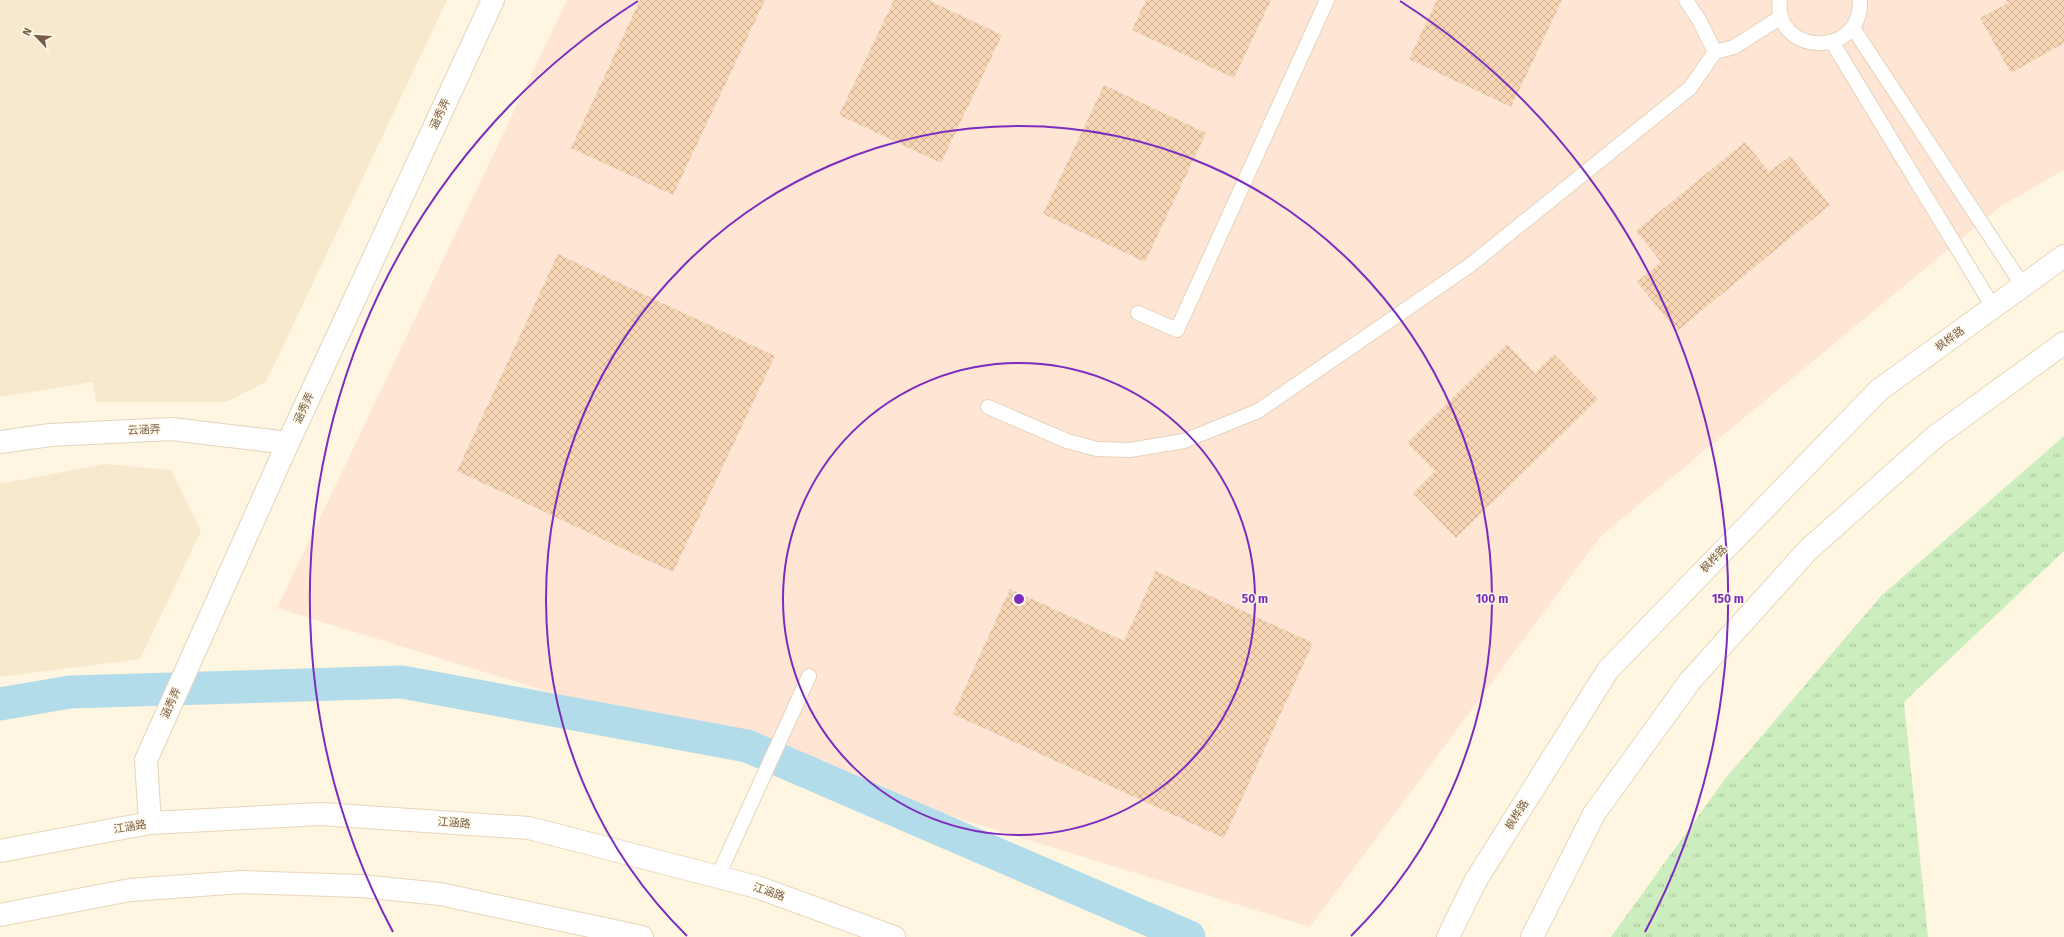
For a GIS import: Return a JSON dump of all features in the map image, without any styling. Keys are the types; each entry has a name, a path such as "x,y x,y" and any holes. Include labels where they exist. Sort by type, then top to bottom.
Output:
{"main road":[{"name":"涵秀弄","path":"150,823 146,760 288,443 493,0"},
{"name":"枫桦路","path":"1448,937 1476,880 1608,670 1879,390 2064,256"},
{"path":"1532,937 1594,814 1700,669 1808,550 1936,436 2064,343"},
{"name":"云涵弄","path":"0,442 50,435 172,429 288,443"},
{"name":"江涵路","path":"0,851 150,823 321,814 529,828 757,887 894,937"},
{"path":"0,915 130,890 242,882 274,883 361,886 440,894 642,937"}],"lane":[{"path":"1138,313 1177,330 1327,0"},
{"path":"1686,0 1699,20 1715,52"},
{"path":"1780,0 1781,17 1787,28 1796,37 1820,45 1844,37 1853,28 1859,15 1860,0"},
{"path":"988,407 1067,441 1097,449 1130,450 1184,442 1258,412 1469,266 1690,88 1715,52 1734,47 1781,17"},
{"path":"1853,28 2023,286"},
{"path":"1832,42 1993,308"},
{"path":"718,876 809,676"}],"shaded area":[{"path":"0,0 447,0 266,382 226,402 96,402 93,382 0,397"},
{"path":"567,0 2064,0 2064,170 2001,206 1601,536 1310,927 277,608"},
{"path":"104,464 171,470 201,531 140,659 0,677 0,484"}],"green space":[{"path":"2064,436 2064,551 1904,702 1928,937 1611,937 1725,779 1881,596"}],"building":[{"path":"640,0 765,0 673,195 571,148"},
{"path":"894,0 928,0 1002,35 941,163 839,115"},
{"path":"1146,0 1271,0 1234,78 1132,30"},
{"path":"1437,0 1562,0 1511,107 1409,59"},
{"path":"2006,0 2064,0 2064,43 2011,73 1980,18 2008,3"},
{"path":"1104,85 1206,133 1145,262 1043,214"},
{"path":"1745,142 1769,172 1790,156 1830,205 1677,331 1637,282 1661,262 1636,231"},
{"path":"558,254 775,356 673,572 457,471"},
{"path":"1507,344 1535,373 1554,354 1598,399 1456,538 1413,493 1435,471 1407,443"},
{"path":"1156,571 1313,643 1224,838 953,714 1010,589 1124,641"}],"waterway":[{"path":"0,704 70,692 402,682 747,746 1189,937"}]}
